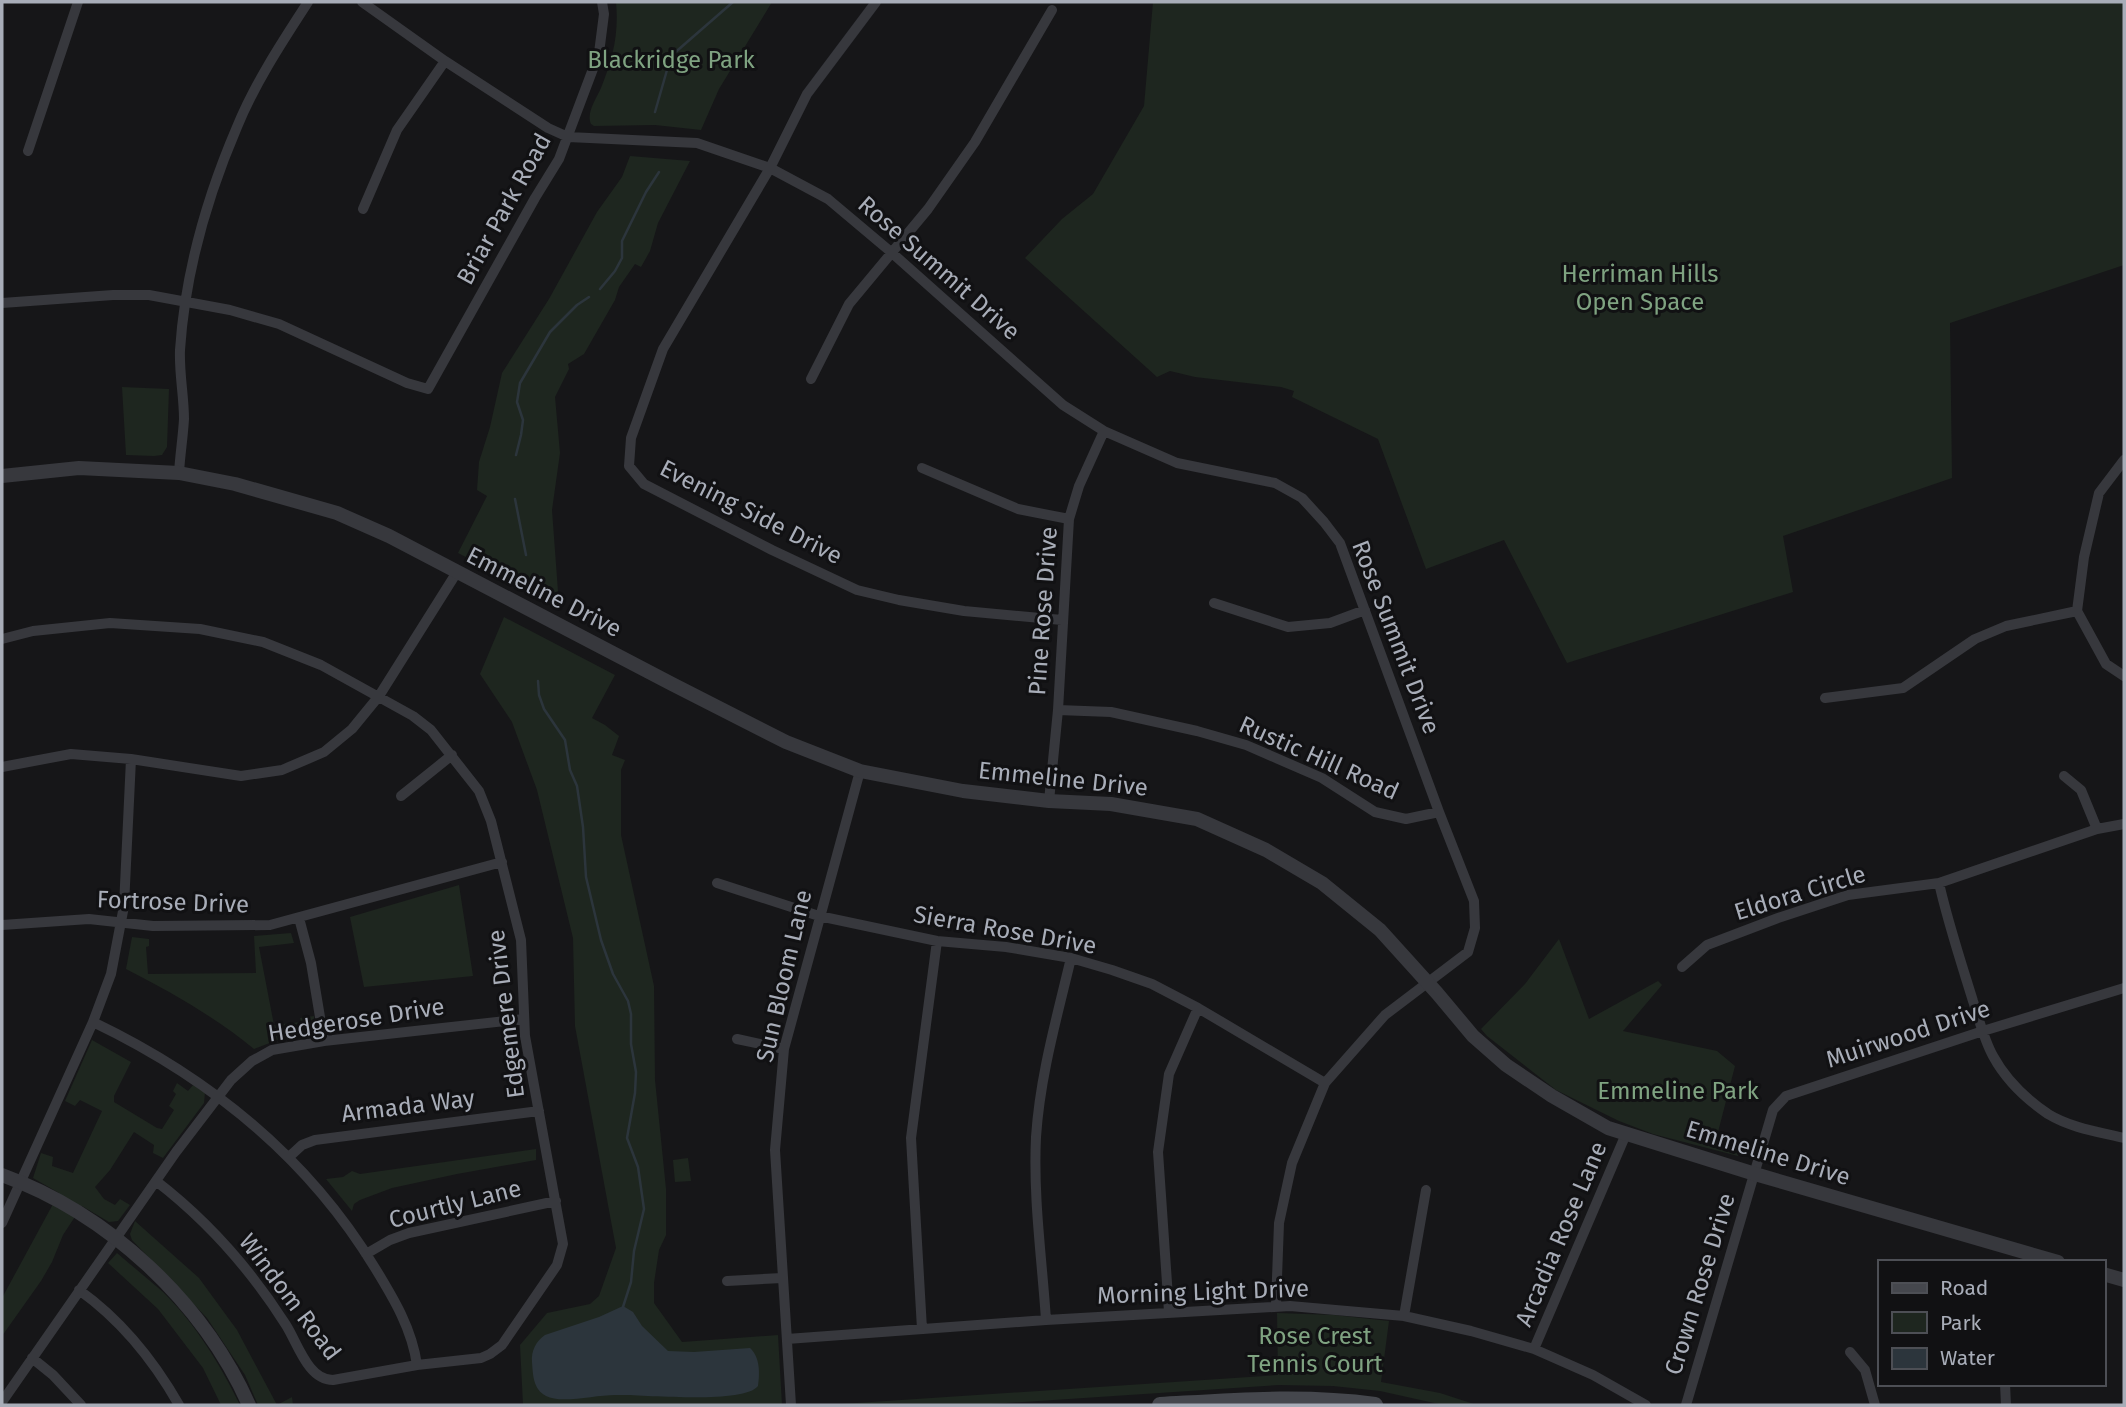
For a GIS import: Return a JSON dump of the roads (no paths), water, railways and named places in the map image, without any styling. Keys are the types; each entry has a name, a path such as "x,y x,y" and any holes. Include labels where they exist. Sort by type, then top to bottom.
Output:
{"main road":[{"path":"1160,1405 1284,1398 1341,1400 1375,1405"}],"street":[{"path":"28,151 78,2"},
{"path":"179,473 184,419 180,353 185,303 207,207 237,126 276,50 308,2"},
{"name":"Rose Summit Drive","path":"362,2 445,61 548,128 568,137 697,143 769,168 828,199 1063,405 1104,430 1177,463 1275,483 1301,498 1340,543 1438,812 1474,901 1475,928 1468,952 1385,1015 1325,1083 1292,1163 1281,1211 1276,1305"},
{"name":"Briar Park Road","path":"185,303 230,310 279,324 407,383 428,389 559,159 599,53 604,14 602,2"},
{"name":"Evening Side Drive","path":"876,2 807,94 769,168 663,349 631,438 629,466 644,484 857,590 964,611 1062,620"},
{"path":"811,379 849,304 928,209 975,142 1052,10"},
{"path":"363,209 397,131 445,61"},
{"path":"2,303 149,295 185,303"},
{"name":"Pine Rose Drive","path":"1049,801 1058,710 1069,519 1079,486 1104,430"},
{"path":"2124,460 2099,493 2084,557 2077,611 2106,664 2124,676"},
{"name":"Emmeline Drive","path":"2,476 79,468 179,473 235,484 337,513 389,536 774,736 860,771 963,791 1049,801 1111,804 1198,819 1266,850 1322,883 1380,930 1473,1036 1506,1065 1552,1096 1608,1128 2026,1257 2045,1260"},
{"path":"922,468 1018,509 1069,519"},
{"path":"2,766 71,754 131,759 241,776 282,770 324,752 352,729 379,696 457,572"},
{"path":"1214,603 1288,627 1330,623 1365,610"},
{"path":"1825,698 1903,688 1975,639 2006,626 2077,611"},
{"name":"Edgemere Drive","path":"2,639 33,631 110,623 200,629 263,642 321,665 426,725 472,781 484,800 491,821 521,940 526,1041 563,1244 560,1260 506,1341 494,1352"},
{"name":"Rustic Hill Road","path":"1058,710 1111,712 1246,745 1322,778 1375,812 1406,819 1438,812"},
{"path":"401,796 452,755"},
{"path":"2,1223 93,1022 111,974 121,922 131,759"},
{"name":"Sun Bloom Lane","path":"791,1405 775,1150 784,1049 860,771"},
{"path":"2064,776 2081,790 2098,829"},
{"name":"Eldora Circle","path":"1682,967 1707,945 1848,895 1939,883 2098,829 2124,824"},
{"name":"Fortrose Drive","path":"2,925 89,919 153,926 264,926 502,862"},
{"name":"Sierra Rose Drive","path":"717,883 819,916 937,941 1006,947 1071,958 1152,984 1325,1083"},
{"path":"1939,883 1947,920 1983,1031 1999,1066 2026,1098 2050,1115 2076,1126 2124,1138"},
{"path":"299,918 311,963 324,1041"},
{"path":"922,1329 911,1138 937,941"},
{"path":"1046,1320 1036,1140 1044,1074 1071,958"},
{"name":"Muirwood Drive","path":"1755,1174 1773,1110 1786,1096 2124,988"},
{"path":"1169,1312 1158,1152 1169,1074 1198,1008"},
{"name":"Hedgerose Drive","path":"2,1402 115,1238 218,1096 238,1073 265,1053 279,1048 324,1041 524,1020"},
{"path":"93,1022 158,1055 218,1096 289,1157 320,1191 366,1254 404,1320 414,1343 416,1366"},
{"path":"737,1039 784,1049"},
{"name":"Armada Way","path":"289,1157 302,1145 315,1140 539,1111"},
{"name":"Arcadia Rose Lane","path":"1534,1349 1626,1135"},
{"name":"Crown Rose Drive","path":"1686,1405 1755,1174"},
{"path":"2,1175 21,1182 76,1212 115,1238 156,1274 202,1326 228,1365 249,1405"},
{"name":"Windom Road","path":"156,1181 208,1226 244,1266 275,1308 318,1377 333,1380 476,1359 494,1352"},
{"path":"1404,1316 1426,1190"},
{"name":"Courtly Lane","path":"366,1254 409,1233 556,1201"},
{"path":"2105,1275 2124,1280"},
{"path":"727,1281 782,1278"},
{"path":"79,1290 106,1311 137,1345 179,1405"},
{"name":"Morning Light Drive","path":"787,1339 1276,1305 1404,1316 1471,1331 1534,1349 1593,1375 1646,1405"},
{"path":"1850,1352 1864,1370 1875,1405"},
{"path":"32,1358 53,1375 81,1405"},
{"path":"2005,1386 2006,1405"}],"water":[{"path":"623,1306 633,1312 642,1326 668,1351 750,1348 759,1366 758,1386 749,1392 713,1397 615,1395 560,1399 546,1396 538,1390 534,1381 532,1358 539,1340 545,1335"}],"waterway":[{"path":"655,112 671,56 733,2"},
{"path":"600,289 622,258 622,241 659,172"},
{"path":"516,455 523,420 517,402 520,383 550,332 589,297"},
{"path":"515,499 526,555"},
{"path":"538,681 544,709 565,740 570,770 577,786 586,877 601,940 613,974 628,1001 631,1014 631,1044 636,1072 627,1138 638,1167 644,1209 634,1251 631,1282 623,1307"}],"park label":[{"name":"Blackridge Park","path":"671,60"},
{"name":"Herriman Hills Open Space","path":"1640,288"},
{"name":"Emmeline Park","path":"1678,1091"},
{"name":"Rose Crest Tennis Court","path":"1315,1350"}]}
